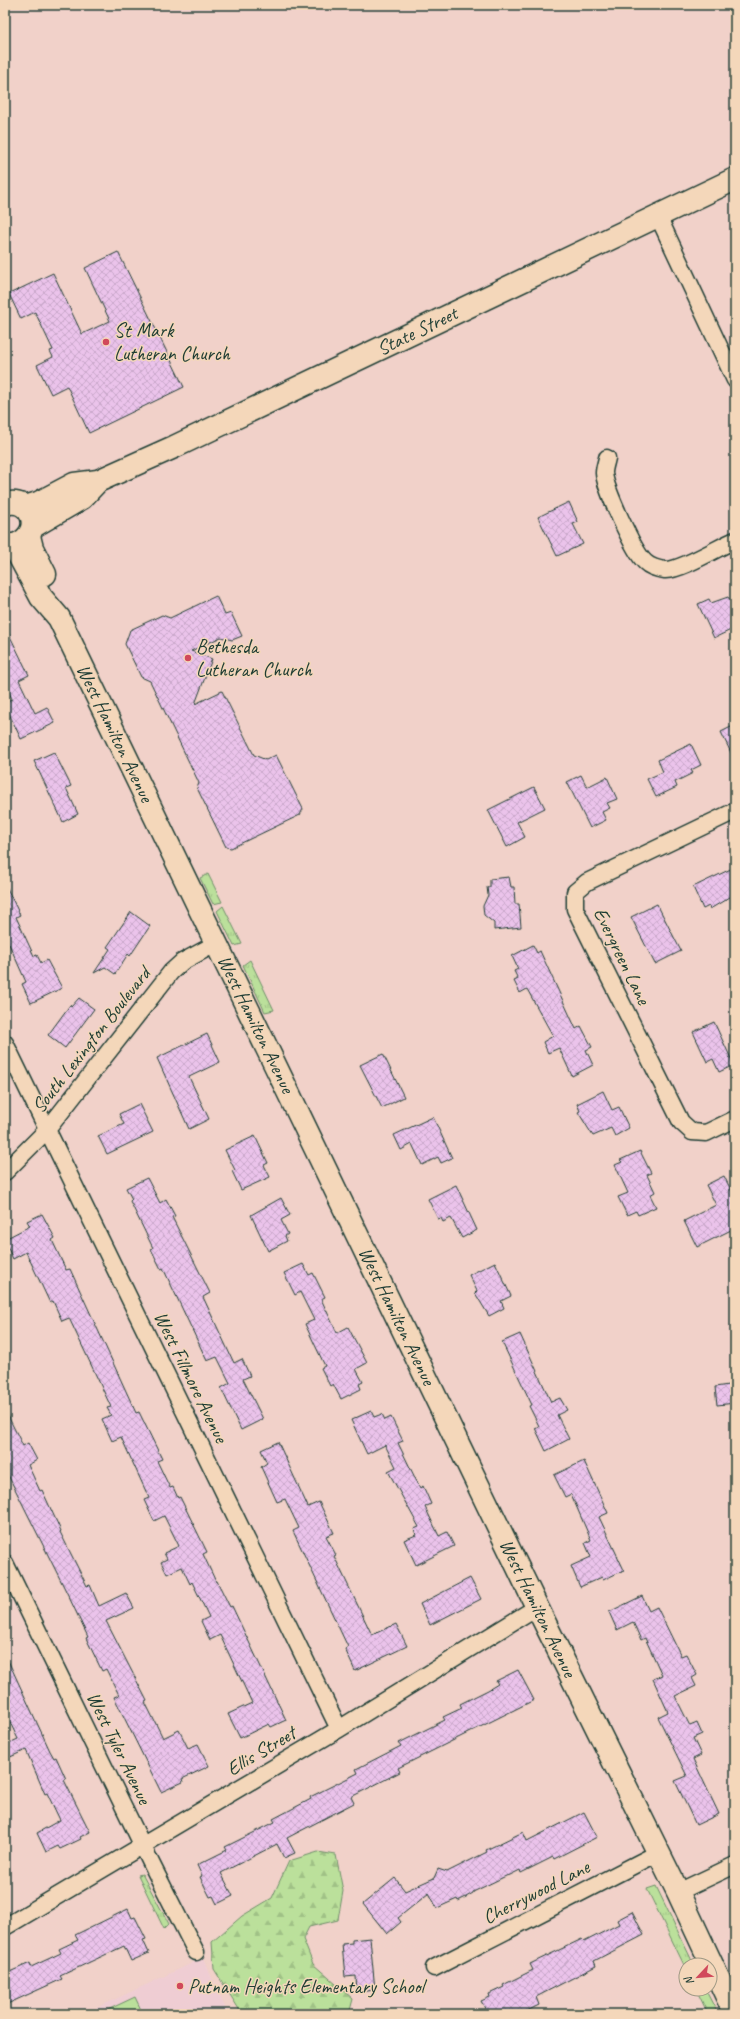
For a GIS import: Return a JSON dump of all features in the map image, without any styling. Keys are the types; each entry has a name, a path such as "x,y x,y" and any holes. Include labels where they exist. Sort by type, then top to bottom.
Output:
{"street":[{"name":"State Street","path":"16,519 38,502 74,484 98,481 203,433 735,179"},
{"path":"658,216 735,380"},
{"path":"607,458 604,472 607,488 638,553 655,569 667,570 677,568 735,540"},
{"name":"West Hamilton Avenue","path":"16,519 56,593 59,618 537,1607 678,1892 735,2014"},
{"name":"Evergreen Lane","path":"735,811 587,882 576,892 575,909 681,1122 692,1132 706,1133 735,1119"},
{"name":"South Lexington Boulevard","path":"5,1172 47,1130 171,972 182,962 217,943"},
{"name":"West Fillmore Avenue","path":"5,1042 339,1729"},
{"name":"West Tyler Avenue","path":"5,1563 196,1952"},
{"name":"Ellis Street","path":"5,1928 339,1729 537,1607"},
{"name":"Cherrywood Lane","path":"434,1968 658,1853"},
{"path":"678,1892 735,1866"}],"shaded area":[{"name":"Putnam Heights Elementary School","path":"203,1958 228,2014 84,2014"}],"green space":[{"path":"208,874 222,902 213,904 200,878"},
{"path":"223,906 242,944 234,946 217,911"},
{"path":"250,960 274,1010 265,1012 243,965"},
{"path":"318,1852 336,1855 343,1891 338,1920 309,1927 303,1939 313,1964 353,1999 349,2014 242,2014 214,1969 212,1942 242,1916 272,1898 289,1861"},
{"path":"142,1874 169,1924 164,1929 138,1875"},
{"path":"656,1886 690,1957 680,1957 647,1889"},
{"path":"135,1997 143,2014 99,2014"},
{"path":"700,1997 709,1997 718,2014 708,2014"}],"building":[{"name":"St Mark Lutheran Church","path":"118,252 184,387 89,433 67,386 51,394 37,365 53,357 50,351 53,350 35,312 21,319 9,294 53,273 82,334 110,321 85,268"},
{"path":"569,502 578,522 573,524 583,544 557,556 538,517"},
{"name":"Bethesda Lutheran Church","path":"216,596 225,615 231,613 242,636 232,640 221,637 191,651 212,659 195,704 222,691 254,755 266,760 276,755 303,809 300,815 231,848 226,847 197,788 199,783 150,681 141,677 125,644 130,630 162,615 170,618"},
{"path":"728,597 730,600 735,598 735,628 714,638 698,604 709,599 711,603"},
{"path":"5,626 29,675 19,680 35,713 47,707 55,723 21,739 5,705 5,702 12,699 5,683"},
{"path":"735,725 735,761 721,732"},
{"path":"691,744 701,765 691,770 693,773 675,782 677,787 656,797 647,779 663,772 658,760"},
{"path":"54,752 71,786 66,788 78,814 63,822 34,761"},
{"path":"581,775 587,787 607,777 617,799 607,803 610,808 602,812 606,820 590,828 567,782"},
{"path":"534,787 545,808 517,822 525,837 507,847 488,810"},
{"path":"735,867 735,894 710,909 709,906 703,909 693,887"},
{"path":"509,877 511,887 514,887 515,904 519,904 521,927 494,930 494,923 484,915 483,906 488,895 487,887 490,887 490,879"},
{"path":"5,884 20,915 16,917 34,956 37,955 41,963 47,960 62,988 31,1003 22,984 26,982 9,944 5,946"},
{"path":"657,904 681,951 655,964 631,917"},
{"path":"131,912 150,926 130,956 128,954 115,974 105,967 94,973 110,949 107,947"},
{"path":"533,945 537,953 540,951 576,1029 581,1026 592,1047 586,1050 593,1065 572,1076 559,1048 548,1053 543,1042 553,1036 527,989 520,993 514,981 518,979 514,971 518,969 512,956"},
{"path":"79,998 94,1009 65,1048 48,1035 70,1005 71,1007"},
{"path":"714,1022 734,1065 719,1072 713,1059 707,1062 693,1032"},
{"path":"207,1034 220,1062 189,1077 209,1119 189,1129 157,1058"},
{"path":"383,1054 404,1097 382,1108 360,1065"},
{"path":"603,1091 612,1110 619,1107 629,1128 615,1136 611,1128 593,1136 578,1112 580,1111 577,1104"},
{"path":"139,1104 153,1132 107,1154 98,1136 124,1124 119,1114"},
{"path":"433,1117 452,1158 441,1163 438,1157 422,1165 412,1144 401,1150 394,1135"},
{"path":"255,1136 268,1163 264,1165 270,1177 241,1190 232,1171 235,1170 225,1150"},
{"path":"640,1151 651,1173 647,1175 655,1192 650,1195 656,1207 638,1215 636,1211 627,1215 618,1197 628,1193 615,1165 622,1162 620,1160"},
{"path":"724,1176 735,1198 735,1228 697,1247 684,1221 716,1205 706,1185"},
{"path":"147,1178 160,1203 166,1199 175,1216 172,1217 210,1293 203,1297 234,1363 242,1359 250,1376 243,1379 263,1419 241,1430 221,1388 230,1383 217,1357 207,1361 163,1268 161,1269 151,1249 153,1248 130,1201 132,1199 126,1188"},
{"path":"456,1185 477,1230 462,1238 451,1218 443,1222 441,1218 438,1219 428,1199"},
{"path":"281,1198 290,1215 281,1220 288,1234 285,1236 287,1241 268,1251 251,1215"},
{"path":"42,1214 55,1238 52,1240 66,1270 70,1269 136,1413 139,1412 162,1459 157,1461 170,1488 173,1487 178,1498 180,1497 207,1552 203,1554 216,1582 217,1581 230,1607 232,1606 286,1720 271,1727 269,1724 240,1738 228,1714 252,1703 220,1635 210,1640 201,1621 209,1617 192,1582 190,1584 182,1567 167,1574 161,1562 167,1559 164,1553 179,1546 164,1516 154,1521 144,1500 149,1498 121,1437 112,1441 102,1419 111,1415 107,1408 111,1407 69,1318 62,1321 53,1301 50,1303 26,1252 13,1259 5,1242 5,1239 30,1226 27,1221"},
{"path":"495,1262 511,1296 501,1301 504,1308 489,1316 475,1293 477,1291 469,1275"},
{"path":"303,1264 309,1275 313,1273 325,1297 321,1299 337,1333 348,1327 367,1363 356,1369 363,1382 359,1384 361,1389 341,1399 333,1384 330,1386 321,1368 325,1366 305,1324 314,1320 300,1292 295,1295 284,1273"},
{"path":"520,1334 551,1402 560,1398 567,1410 557,1415 569,1439 546,1451 535,1428 539,1426 529,1406 532,1405 502,1342"},
{"path":"735,1384 735,1403 717,1405 715,1387"},
{"path":"5,1410 23,1446 28,1443 37,1460 28,1465 40,1491 42,1490 61,1531 60,1532 87,1586 90,1585 99,1606 126,1593 134,1608 106,1621 147,1701 145,1702 163,1738 179,1730 188,1748 198,1744 209,1766 182,1779 183,1782 161,1792 114,1697 119,1695 106,1669 102,1671 68,1595 5,1469"},
{"path":"371,1411 374,1417 382,1414 385,1420 391,1417 403,1441 398,1443 420,1488 423,1486 431,1504 425,1507 439,1536 447,1532 454,1546 416,1565 404,1540 416,1535 414,1529 419,1527 388,1471 396,1467 385,1445 367,1454 351,1420"},
{"path":"278,1442 308,1507 319,1502 334,1533 326,1536 372,1635 396,1624 407,1646 355,1671 345,1649 348,1647 293,1531 299,1528 285,1499 277,1502 261,1467 267,1463 261,1450"},
{"path":"584,1461 608,1513 599,1517 624,1570 603,1580 602,1577 580,1587 571,1566 591,1557 585,1543 591,1540 571,1494 565,1497 554,1475"},
{"path":"470,1578 481,1599 430,1625 420,1604"},
{"path":"642,1596 649,1611 657,1607 681,1656 686,1654 697,1675 692,1678 696,1686 675,1696 690,1726 697,1723 702,1734 693,1738 701,1755 693,1759 719,1814 696,1825 675,1781 687,1776 658,1717 668,1712 653,1679 662,1675 645,1638 641,1640 633,1622 617,1630 609,1612"},
{"path":"5,1654 50,1751 54,1758 56,1757 66,1779 64,1780 90,1832 80,1837 81,1839 60,1849 58,1846 46,1852 37,1833 60,1820 47,1793 45,1794 26,1750 8,1758 5,1751 5,1745 18,1739 5,1712"},
{"path":"518,1670 534,1700 398,1768 400,1772 351,1797 354,1803 287,1838 295,1853 284,1858 277,1844 221,1873 233,1896 217,1904 213,1896 210,1897 200,1877 202,1876 197,1865 227,1850 225,1847 275,1822 273,1819 311,1799 310,1797 358,1773 356,1769 401,1746 399,1743 445,1720 443,1717 462,1708 460,1704 488,1690 498,1684 496,1681"},
{"path":"584,1812 597,1837 554,1859 553,1857 521,1873 520,1870 508,1875 458,1901 457,1899 437,1908 429,1893 398,1918 401,1922 387,1934 363,1904 395,1878 405,1891 434,1878 438,1869 447,1872 487,1852 486,1850 523,1832 527,1841"},
{"path":"128,1909 132,1918 135,1917 146,1939 143,1940 149,1953 131,1961 124,1946 60,1976 62,1979 5,2005 5,1974 30,1963 31,1967 61,1953 59,1949 78,1940 75,1935"},
{"path":"632,1912 644,1935 594,1961 596,1966 536,1997 539,2005 521,2014 488,2014 481,2001 490,1997 489,1994 504,1987 503,1985 533,1970 530,1964 582,1939 584,1942 619,1924 617,1920"},
{"path":"370,1938 375,1990 357,1992 356,1976 345,1977 342,1944 352,1943 352,1940"}],"place":[{"name":"St Mark Lutheran Church","path":"106,342"},
{"name":"Bethesda Lutheran Church","path":"188,658"},
{"name":"Putnam Heights Elementary School","path":"180,1986"}]}
